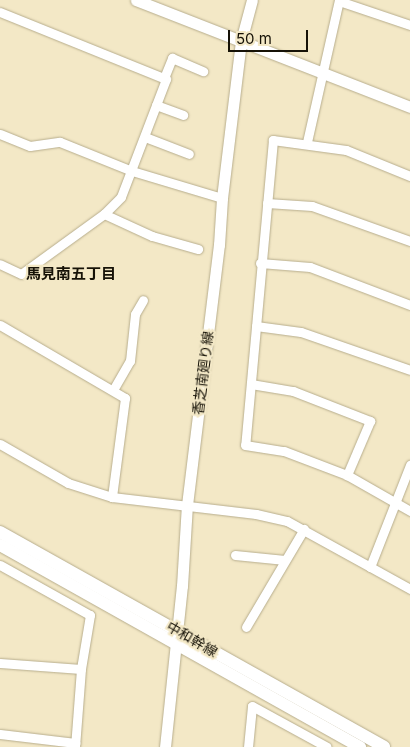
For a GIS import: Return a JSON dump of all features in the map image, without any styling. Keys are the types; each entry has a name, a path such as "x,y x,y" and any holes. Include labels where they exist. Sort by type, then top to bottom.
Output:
{"main road":[{"name":"中和幹線","path":"0,532 360,747"},
{"name":"中和幹線","path":"0,545 384,747"}],"street":[{"path":"136,0 410,107"},
{"name":"香芝南廻り線","path":"165,747 187,505 219,245 222,198 241,41 252,0"},
{"path":"307,142 339,1 410,25"},
{"path":"0,12 164,78"},
{"path":"1,266 21,274 104,214 121,197 145,137 172,58 203,71"},
{"path":"156,105 183,115"},
{"path":"0,134 30,146 60,142 132,171 222,198"},
{"path":"145,137 189,154"},
{"path":"410,176 346,150 307,142 273,140 260,263 245,444 284,451 347,475 410,511"},
{"path":"267,203 312,206 410,241"},
{"path":"104,214 152,236 198,249"},
{"path":"260,263 310,267 410,305"},
{"path":"113,390 130,361 135,314 143,300"},
{"path":"0,326 125,398 112,497"},
{"path":"256,326 301,332 410,370"},
{"path":"251,384 293,391 370,421 347,475"},
{"path":"0,444 68,483 112,497 256,514 304,528 410,589"},
{"path":"370,567 410,465"},
{"path":"246,627 304,528"},
{"path":"235,555 285,560"},
{"path":"0,565 90,615 81,669 75,745 0,734"},
{"path":"0,663 81,669"},
{"path":"248,747 252,706 327,747"}],"district":[{"name":"馬見南五丁目","path":"71,274"}]}
